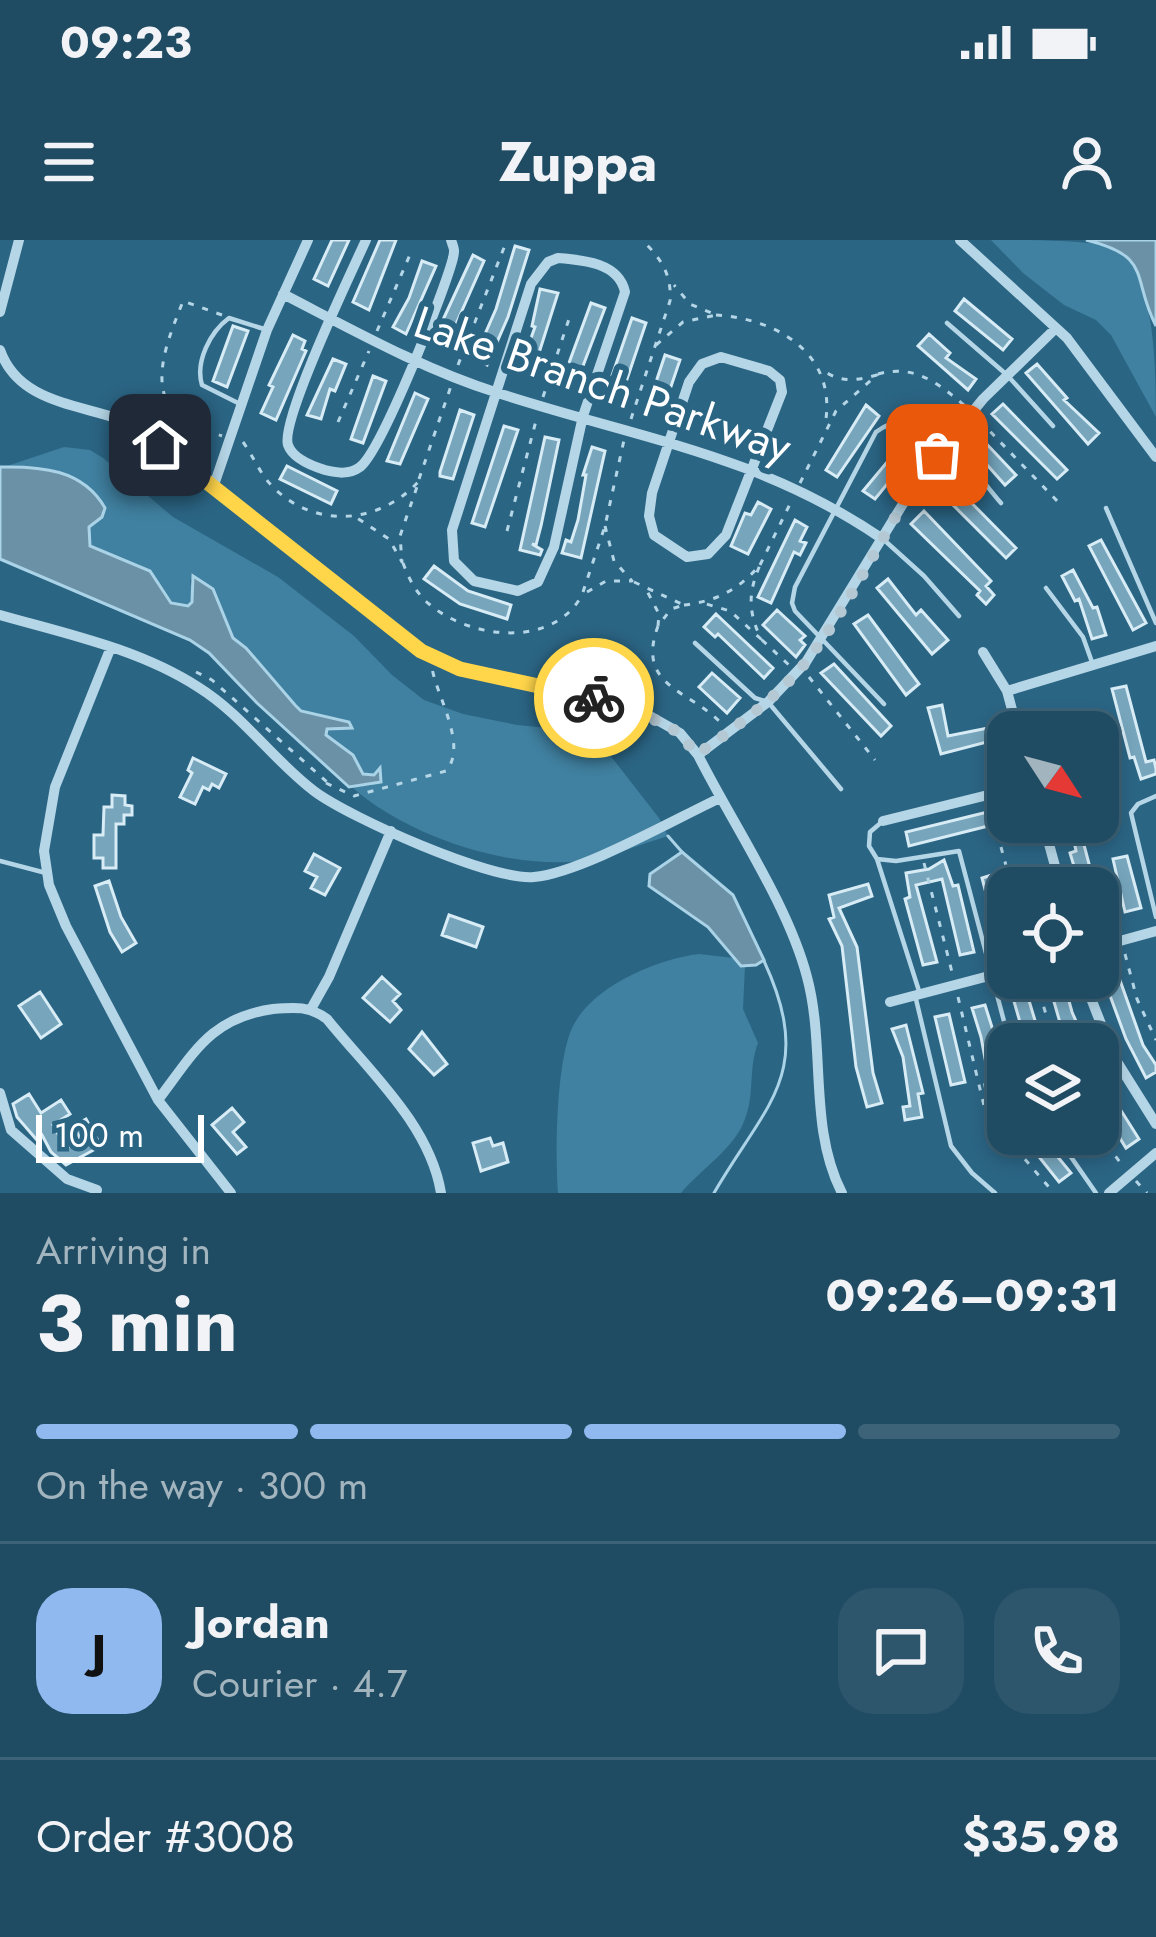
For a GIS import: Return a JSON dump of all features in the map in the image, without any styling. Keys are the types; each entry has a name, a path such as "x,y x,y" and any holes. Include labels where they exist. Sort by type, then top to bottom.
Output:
{"street":[{"path":"0,312 19,240"},
{"path":"214,485 267,330 308,240"},
{"path":"366,240 290,422 288,445 302,460 339,473 359,467 377,442 453,256 451,240"},
{"path":"960,240 1081,354 1156,457"},
{"path":"558,258 586,262 617,275 625,292 583,416 548,566 526,590 490,586 467,577 456,564 451,539 495,392 537,273 558,258"},
{"name":"Lake Branch Parkway","path":"283,294 454,378 753,469 835,508 881,538"},
{"path":"698,754 767,702 798,671 947,443 1056,328"},
{"path":"0,350 11,372 33,391 124,418 430,656 460,669 568,691 650,716 680,733 698,754 804,967 817,1022 825,1145 842,1193"},
{"path":"721,357 770,371 780,380 782,392 753,469 723,540 708,554 687,557 661,542 649,524 652,493 670,440 689,382 702,364 721,357"},
{"path":"0,615 111,647 201,688 316,792 391,831 513,877 538,877 570,867 720,798"},
{"path":"1006,691 1156,646"},
{"path":"111,647 55,787 44,850 46,873 66,926 158,1100 231,1193"},
{"path":"983,652 1012,711"},
{"path":"883,821 987,795"},
{"path":"311,1009 391,831"},
{"path":"1119,941 1156,932"},
{"path":"890,1002 987,976"},
{"path":"1091,999 1114,1057 1156,1124"},
{"path":"158,1100 208,1036 232,1018 274,1009 311,1009 327,1019 405,1114 432,1160 440,1193"},
{"path":"0,1093 10,1130 67,1178 98,1190 95,1193"},
{"path":"1109,1193 1156,1153"}],"lane":[{"path":"240,404 202,385 199,375 208,346 229,318 267,330"},
{"path":"947,323 1007,375 1053,426"},
{"path":"884,704 795,611 792,596 880,428 909,420 920,422 947,443 1001,503"},
{"path":"1106,508 1156,623"},
{"path":"881,538 959,616"},
{"path":"1046,588 1083,637 1093,664"},
{"path":"695,643 754,698 767,702 841,789"},
{"path":"1156,796 1131,813 1156,917"},
{"path":"883,821 870,832 869,846 877,859 917,995 951,1146 995,1193"},
{"path":"877,859 896,861 959,851 987,932"},
{"path":"0,861 46,873"},
{"path":"1070,1155 1096,1193"}],"path":[{"path":"402,562 400,536 504,240"},
{"path":"642,240 690,304 716,316"},
{"path":"672,281 655,346 682,322 736,316 782,334 835,378 851,381 877,375 847,397 824,432 829,391 822,370"},
{"path":"507,531 540,405 569,319"},
{"path":"418,481 396,503 357,518 389,539 425,601 452,617 525,634 571,614 605,526 614,561 632,581 684,605"},
{"path":"658,626 671,609 703,603 736,589 760,566 750,588 750,606 761,639"},
{"path":"582,595 606,581 632,581"},
{"path":"647,591 659,614 652,662 660,677 718,719 728,732"},
{"path":"703,603 730,610 809,677 875,760"},
{"path":"416,659 433,672"},
{"path":"316,792 328,782 354,796 446,771 456,750 434,680"},
{"path":"1001,847 1006,867"},
{"path":"922,856 986,1114 1054,1193"},
{"path":"1122,940 1137,999 1156,1040"},
{"path":"1116,1155 1147,1193"}],"shaded area":[{"path":"991,240 1098,244 1112,246 1127,257 1151,322 1156,417 1111,335 1096,320 1064,305 1023,273"},
{"path":"1086,240 1156,240 1156,326 1131,261"},
{"path":"64,447 90,450 173,517 278,577 354,636 424,700 517,725 578,731 599,741 668,836 587,860 527,861 431,835 375,805 352,787 372,785 380,769 374,775 363,774 353,755 326,735 326,729 352,728 349,722 301,711 230,634 204,583 197,577 190,580 193,597 188,606 171,603 154,576 139,565 92,549 89,526 102,517 59,471 4,467"},
{"path":"0,467 45,469 85,485 105,508 89,527 90,546 150,571 171,603 188,606 192,602 193,576 213,589 233,638 301,711 349,722 352,728 327,729 326,735 353,755 363,774 374,775 380,768 381,782 349,787 190,640 0,559"},
{"path":"682,852 733,895 764,960 741,966 708,927 649,886 650,874"},
{"path":"699,954 734,958 745,966 743,1009 758,1043 748,1110 740,1130 681,1193 558,1193 560,1083 573,1026 595,999 628,977"}],"building":[{"path":"332,240 349,240 328,286 314,279"},
{"path":"380,240 396,240 369,310 353,302"},
{"path":"515,246 529,250 487,365 474,359 496,309"},
{"path":"473,255 484,261 448,342 435,337"},
{"path":"422,261 436,266 406,334 393,327"},
{"path":"540,289 558,293 533,372 520,368 535,327"},
{"path":"964,299 1012,339 1003,350 955,311"},
{"path":"591,303 605,308 575,387 562,382"},
{"path":"632,318 646,323 622,394 607,390"},
{"path":"233,326 248,331 227,387 213,381"},
{"path":"929,334 950,353 946,358 976,379 968,390 918,346"},
{"path":"293,335 305,341 302,349 306,351 276,420 261,413"},
{"path":"665,355 680,360 664,407 649,403"},
{"path":"333,359 346,364 335,391 330,389 321,419 307,415"},
{"path":"1037,364 1067,398 1064,400 1099,433 1088,444 1026,373"},
{"path":"373,376 386,381 363,443 351,439"},
{"path":"415,393 428,399 400,464 387,461"},
{"path":"1003,404 1067,470 1057,479 992,414"},
{"path":"866,405 879,416 837,477 826,470"},
{"path":"460,410 474,415 453,479 440,472"},
{"path":"504,426 518,430 485,527 472,523"},
{"path":"545,437 559,440 541,526 536,545 532,544 542,550 540,555 520,550"},
{"path":"908,437 919,445 875,499 863,491"},
{"path":"981,438 1016,475 1005,485 988,466 983,471 978,464 982,460 971,448"},
{"path":"592,447 605,451 581,558 562,553 578,520"},
{"path":"287,466 337,491 331,504 280,479"},
{"path":"946,477 1016,548 1006,558 935,487"},
{"path":"758,502 771,509 748,554 731,546 745,513 751,515"},
{"path":"924,511 991,581 986,586 994,595 986,604 977,595 980,591 911,524"},
{"path":"795,520 807,527 800,541 806,543 800,555 794,552 771,603 758,597"},
{"path":"1101,540 1146,623 1133,630 1089,546"},
{"path":"434,566 468,591 511,605 507,619 460,604 424,579"},
{"path":"1073,570 1093,608 1097,607 1106,635 1092,639 1079,599 1075,601 1062,576"},
{"path":"888,579 916,615 921,610 948,640 932,654 877,588"},
{"path":"777,610 805,636 796,657 763,625"},
{"path":"716,614 773,668 764,678 718,634 715,637 704,627"},
{"path":"868,615 919,684 906,695 854,624"},
{"path":"834,664 891,726 881,736 821,673"},
{"path":"712,673 740,698 727,713 699,687"},
{"path":"1126,686 1146,762 1154,760 1156,774 1141,779 1134,757 1130,758 1112,689"},
{"path":"942,705 948,736 987,728 987,742 941,754 928,708"},
{"path":"193,758 226,774 219,788 203,787 195,804 180,797 192,773 188,770"},
{"path":"112,795 125,796 132,815 124,815 124,824 116,824 116,868 103,868 103,858 94,858 94,835 103,835 104,807 112,807"},
{"path":"987,812 987,826 909,846 906,832"},
{"path":"1074,843 1084,843 1090,867 1074,867 1070,853 1076,851"},
{"path":"314,854 340,868 325,895 311,888 317,877 305,871"},
{"path":"1127,856 1141,908 1125,912 1119,867 1113,859"},
{"path":"944,860 953,886 958,885 974,952 960,955 942,879 916,885 937,962 923,965 905,899 910,897 906,873 929,869"},
{"path":"109,881 136,943 122,952 95,886"},
{"path":"868,884 872,896 839,908 857,947 873,1073 882,1103 867,1107 856,1067 842,946 829,919 834,917 829,895"},
{"path":"449,915 483,927 476,947 442,935"},
{"path":"382,977 400,994 393,1001 401,1010 390,1022 363,998"},
{"path":"1119,977 1156,1072 1146,1078 1111,999 1119,999"},
{"path":"40,992 61,1024 41,1038 19,1006"},
{"path":"1013,999 1029,999 1036,1023 1020,1023"},
{"path":"1053,999 1068,999 1077,1023 1060,1023"},
{"path":"985,1005 991,1023 987,1023 987,1069 981,1037 972,1008"},
{"path":"949,1014 965,1082 951,1085 935,1017"},
{"path":"906,1025 923,1093 918,1094 922,1117 905,1120 903,1107 910,1106 903,1057 892,1029"},
{"path":"422,1032 447,1064 434,1075 409,1049"},
{"path":"29,1094 41,1113 61,1100 70,1114 53,1125 66,1148 81,1140 73,1126 86,1119 101,1146 66,1165 42,1135 36,1139 17,1117 13,1104"},
{"path":"1119,1107 1139,1139 1126,1148 1119,1137"},
{"path":"232,1108 244,1122 233,1132 246,1147 237,1154 212,1125"},
{"path":"490,1138 493,1146 503,1143 508,1162 481,1171 473,1143"},
{"path":"1038,1155 1056,1155 1071,1173 1059,1182"}],"waterway":[{"path":"668,836 682,852"},
{"path":"714,1193 766,1110 785,1060 779,1000 764,961"}],"way so far":[{"path":"594,698 669,725 698,754 767,702 806,662 897,511 937,455"}],"route":[{"path":"160,445 421,651 460,669 594,698"}]}
